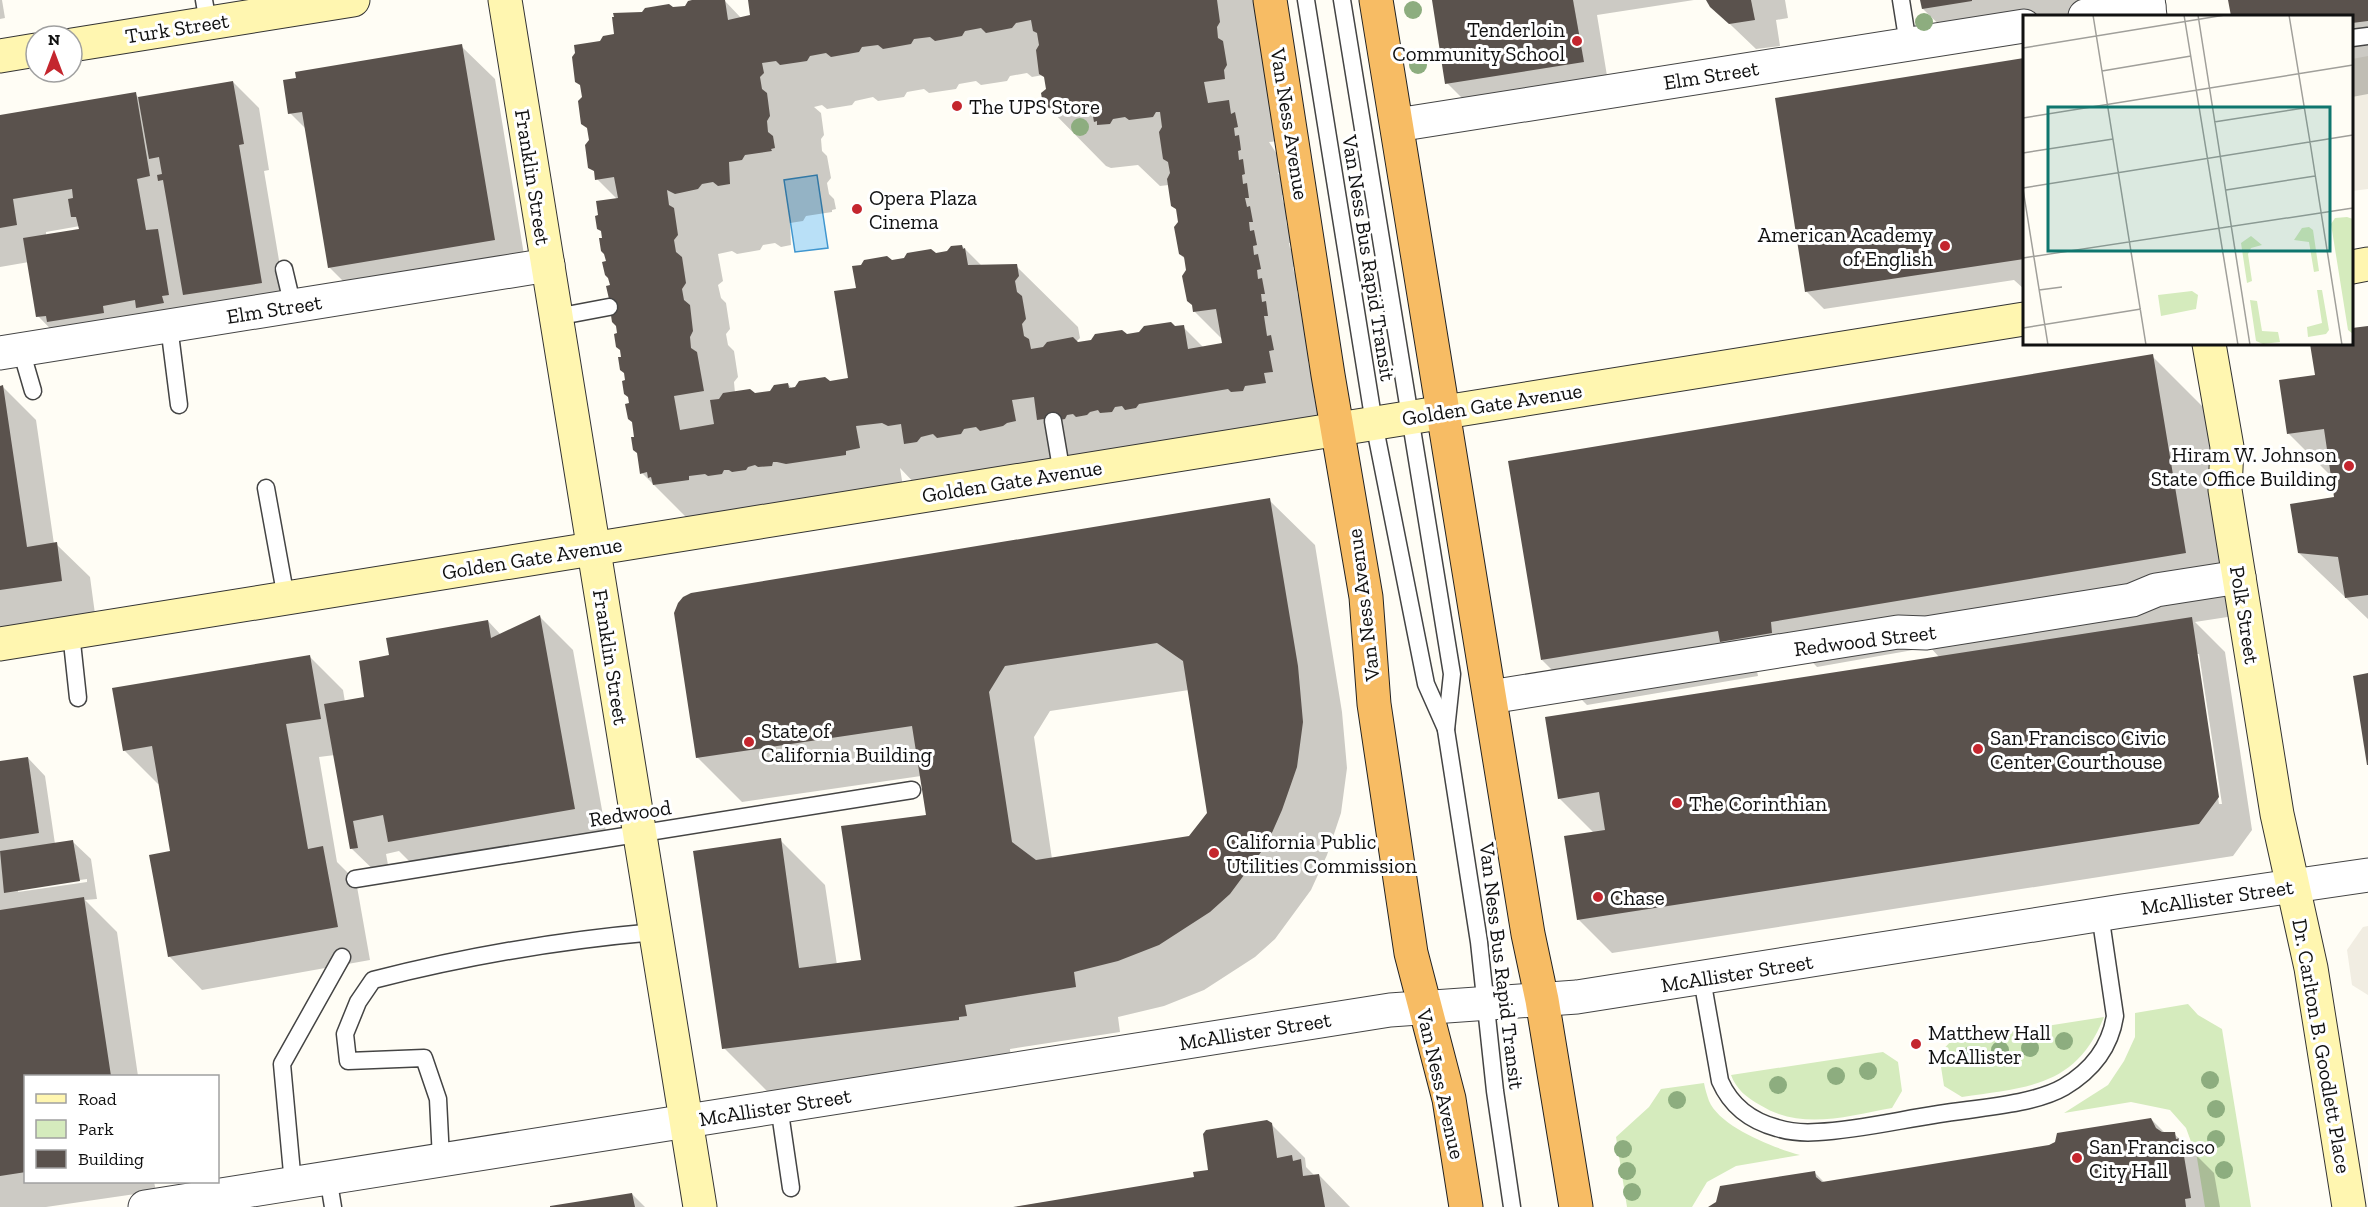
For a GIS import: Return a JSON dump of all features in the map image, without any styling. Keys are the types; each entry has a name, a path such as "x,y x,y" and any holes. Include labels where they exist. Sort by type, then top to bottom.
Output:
{"highway":[{"name":"Van Ness Avenue","path":"1270,0 1366,597 1378,728 1411,952 1449,1099 1466,1207"},
{"path":"1376,0 1528,934 1542,1000 1576,1207"}],"main road":[{"name":"Turk Street","path":"84,42 206,11 353,0"},
{"name":"Franklin Street","path":"505,0 700,1207"},
{"path":"0,56 24,52"},
{"path":"2353,267 2368,264"},
{"name":"Golden Gate Avenue","path":"0,644 2023,319"},
{"name":"Polk Street","path":"2209,345 2227,447 2225,489 2277,814 2293,886"},
{"name":"Dr. Carlton B. Goodlett Place","path":"2293,886 2311,969 2349,1207"}],"street":[{"path":"2093,15 2149,8"},
{"name":"Elm Street","path":"1397,125 2023,26"},
{"name":"Elm Street","path":"10,351 548,265"},
{"name":"Redwood Street","path":"1490,697 1898,632 1926,633 2120,602 2132,600 2156,590 2239,577"},
{"name":"McAllister Street","path":"145,1207 293,1184 330,1192 441,1160 1390,1010 1542,1000 1702,979 2100,914 2368,875"}],"lane":[{"name":"Van Ness Bus Rapid Transit","path":"1305,0 1374,423 1426,684 1446,730 1479,942 1495,1091 1512,1207"},
{"name":"Van Ness Bus Rapid Transit","path":"1342,0 1452,674 1446,730"},
{"path":"1901,0 1908,44"},
{"path":"2353,39 2368,36"},
{"path":"285,269 293,306"},
{"path":"556,317 609,306"},
{"path":"170,326 179,405"},
{"path":"10,351 33,391"},
{"path":"1053,421 1062,474"},
{"path":"266,488 286,598"},
{"path":"70,633 78,698"},
{"name":"Redwood","path":"355,879 912,790"},
{"path":"1702,979 1720,1081 1727,1096 1742,1112 1759,1122 1778,1129 1816,1132 2022,1101 2051,1092 2079,1077 2095,1062 2113,1032 2115,1016 2100,914"},
{"path":"441,1160 438,1099 424,1058 348,1061 345,1034 358,1002 373,980 409,970 595,937 655,932"},
{"path":"293,1184 282,1064 342,957"},
{"path":"779,1106 791,1188"}],"green space":[{"path":"2188,1004 2198,1015 2222,1029 2251,1207 2205,1207 2197,1158 2186,1128 2170,1110 2131,1102 2064,1113 2108,1085 2124,1061 2135,1037 2135,1013"},
{"path":"2104,1017 2093,1040 2079,1058 2047,1080 2029,1086 1962,1097 1944,1086 1939,1054 1951,1041"},
{"path":"1883,1052 1898,1062 1902,1091 1892,1108 1842,1117 1808,1119 1792,1118 1776,1113 1746,1096 1731,1075"},
{"path":"1704,1083 1709,1101 1715,1110 1736,1128 1763,1142 1800,1155 1736,1166 1707,1182 1692,1207 1627,1207 1616,1137 1649,1107 1661,1089"}],"shaded area":[{"path":"2368,56 2368,189 2353,191 2353,59"},
{"path":"2368,926 2368,995 2352,985 2347,950 2363,927"}],"water":[{"path":"817,175 828,248 795,252 784,180"}],"building":[{"path":"725,0 728,20 750,15 748,0 1217,0 1220,22 1217,27 1218,38 1223,41 1227,65 1224,70 1225,79 1204,82 1208,103 1229,100 1231,114 1235,112 1238,127 1234,128 1235,136 1239,135 1241,150 1238,151 1239,160 1243,159 1245,174 1242,175 1243,184 1247,183 1249,198 1245,198 1247,207 1250,206 1253,222 1249,222 1250,231 1254,230 1257,245 1253,246 1254,255 1258,254 1261,269 1257,270 1258,279 1262,278 1265,294 1261,294 1262,302 1266,301 1268,316 1264,316 1267,336 1271,335 1274,350 1269,351 1273,372 1264,373 1266,383 1245,386 1243,391 1231,392 1228,389 1139,404 1136,408 1125,410 1122,406 1115,407 1112,412 1100,413 1098,410 1076,417 1073,414 1067,415 1065,419 1053,421 1051,418 1037,420 1034,397 1012,400 1016,421 1003,426 980,431 976,427 964,429 961,434 937,438 933,434 921,437 917,442 904,444 901,424 888,426 882,423 856,426 860,448 846,451 846,455 786,464 773,462 772,466 758,467 755,465 746,470 732,472 724,470 722,474 689,476 689,480 653,485 647,472 640,474 637,453 633,450 632,422 628,419 625,404 629,403 628,397 624,394 622,381 625,380 624,373 620,370 618,357 621,357 620,350 616,347 614,334 617,333 616,326 612,322 610,309 612,302 606,286 610,285 602,262 606,261 601,251 599,238 602,238 601,231 597,229 595,216 598,215 596,201 618,198 614,177 595,180 594,171 588,168 585,145 589,140 587,128 581,124 578,101 582,97 580,85 575,82 572,57 575,53 574,45 600,41 603,36 614,34 613,13 642,12 645,8 669,4 673,7 685,6 688,1","holes":["1031,20 1033,31 1037,33 1039,45 1036,50 1039,74 1044,77 1046,89 1041,93 1043,105 1047,104 1048,108 1076,104 1091,105 1094,122 1097,121 1097,125 1110,124 1113,119 1125,117 1129,120 1153,117 1156,112 1160,112 1162,127 1159,132 1163,159 1168,162 1170,173 1167,179 1171,206 1176,209 1178,222 1174,227 1179,254 1184,257 1186,270 1182,276 1187,301 1192,305 1193,312 1216,309 1222,343 1188,349 1184,325 1175,326 1171,322 1144,326 1139,332 1127,334 1122,330 1095,334 1091,340 1078,342 1073,337 1047,342 1043,347 1031,349 1029,339 1024,336 1022,324 1026,319 1022,296 1017,292 1015,281 1019,276 1017,264 968,265 965,248 963,249 962,245 951,246 947,251 936,253 931,249 907,253 904,258 892,260 887,256 864,260 861,265 852,266 856,288 834,291 848,378 830,381 825,377 799,381 795,387 789,388 788,383 774,385 770,391 755,393 750,389 723,393 719,399 710,400 714,424 680,430 674,396 704,391 697,352 691,348 690,337 693,331 690,305 684,300 682,289 686,283 682,257 676,252 674,240 678,235 674,208 669,205 667,190 675,194 698,189 702,184 713,182 718,186 730,184 729,162 742,160 745,155 772,151 771,149 775,148 773,136 768,132 767,121 770,116 767,93 762,89 760,77 764,73 762,63 776,61 780,65 807,61 810,56 826,53 831,57 859,52 862,47 878,45 883,49 911,44 914,39 930,37 935,41 962,36 965,31 981,28 986,33 1012,28 1016,23"]},
{"path":"1432,0 1573,0 1584,62 1445,84"},
{"path":"1706,0 1751,0 1755,20 1729,24 1710,7"},
{"path":"1920,0 1972,0 1972,1 1922,9"},
{"path":"2228,0 2368,0 2368,21 2353,23 2353,15 2231,15"},
{"path":"462,44 495,240 328,268 302,112 288,114 283,80 296,78 295,72"},
{"path":"2023,58 2023,259 1805,292 1775,98"},
{"path":"233,81 244,144 239,145 262,283 183,295 163,180 158,181 157,175 162,174 159,157 149,159 138,97"},
{"path":"136,92 150,176 137,179 146,230 158,229 169,295 162,296 164,303 136,308 135,300 103,306 104,313 47,322 46,316 36,317 23,238 79,229 76,217 71,217 68,199 73,198 72,189 13,199 17,225 0,228 0,115"},
{"name":"Hiram W. Johnson State Office Building","path":"2368,326 2368,595 2345,598 2338,557 2298,553 2290,504 2334,497 2324,429 2287,434 2279,380 2315,375 2310,345 2353,345 2353,328"},
{"path":"2153,354 2186,553 1771,622 1772,633 1720,642 1718,631 1541,660 1508,461"},
{"path":"3,385 27,547 57,542 62,581 0,590 0,386"},
{"name":"State of California Building","path":"1270,498 1298,666 1303,722 1297,767 1267,844 1230,894 1210,912 1159,945 1118,961 1074,972 1076,987 965,1005 967,1016 959,1017 959,1020 722,1049 693,851 781,838 799,968 861,960 841,826 926,815 912,726 696,758 674,613 683,597 691,593","holes":["1157,643 1183,661 1207,813 1189,836 1036,860 1012,842 989,692 1005,666"]},
{"path":"540,615 575,809 388,842 383,815 353,821 358,848 350,849 324,704 364,697 359,661 389,655 386,638 488,620 491,638"},
{"name":"San Francisco Civic Center Courthouse","path":"2192,617 2219,797 2199,824 1577,920 1564,836 1605,830 1599,792 1558,799 1545,717"},
{"path":"310,655 321,719 286,724 308,849 323,846 338,927 168,957 149,855 170,851 152,746 123,751 112,688"},
{"path":"2368,673 2368,765 2367,765 2353,676"},
{"path":"28,757 39,833 0,839 0,761"},
{"path":"73,840 80,881 4,893 0,851"},
{"path":"84,897 111,1075 24,1075 24,1172 0,1176 0,910"},
{"name":"San Francisco City Hall","path":"2151,1118 2156,1128 2162,1132 2175,1132 2176,1139 2181,1138 2191,1198 2185,1199 2186,1207 1708,1207 1716,1202 1720,1186 1815,1171 1816,1177 1822,1182 2049,1145 2055,1142 2057,1133"},
{"path":"1267,1120 1272,1123 1277,1158 1292,1155 1293,1161 1301,1159 1303,1176 1319,1174 1325,1207 1013,1207 1194,1177 1193,1172 1208,1170 1203,1134 1206,1130"},
{"path":"632,1193 635,1207 550,1207 550,1206"}],"place":[{"name":"Tenderloin Community School","path":"1577,41"},
{"name":"The UPS Store","path":"957,106"},
{"name":"Opera Plaza Cinema","path":"857,209"},
{"name":"American Academy of English","path":"1945,246"},
{"name":"Hiram W. Johnson State Office Building","path":"2349,466"},
{"name":"State of California Building","path":"749,742"},
{"name":"San Francisco Civic Center Courthouse","path":"1978,749"},
{"name":"The Corinthian","path":"1677,803"},
{"name":"California Public Utilities Commission","path":"1214,853"},
{"name":"Chase","path":"1598,897"},
{"name":"Matthew Hall McAllister","path":"1916,1044"},
{"name":"San Francisco City Hall","path":"2077,1158"}]}
